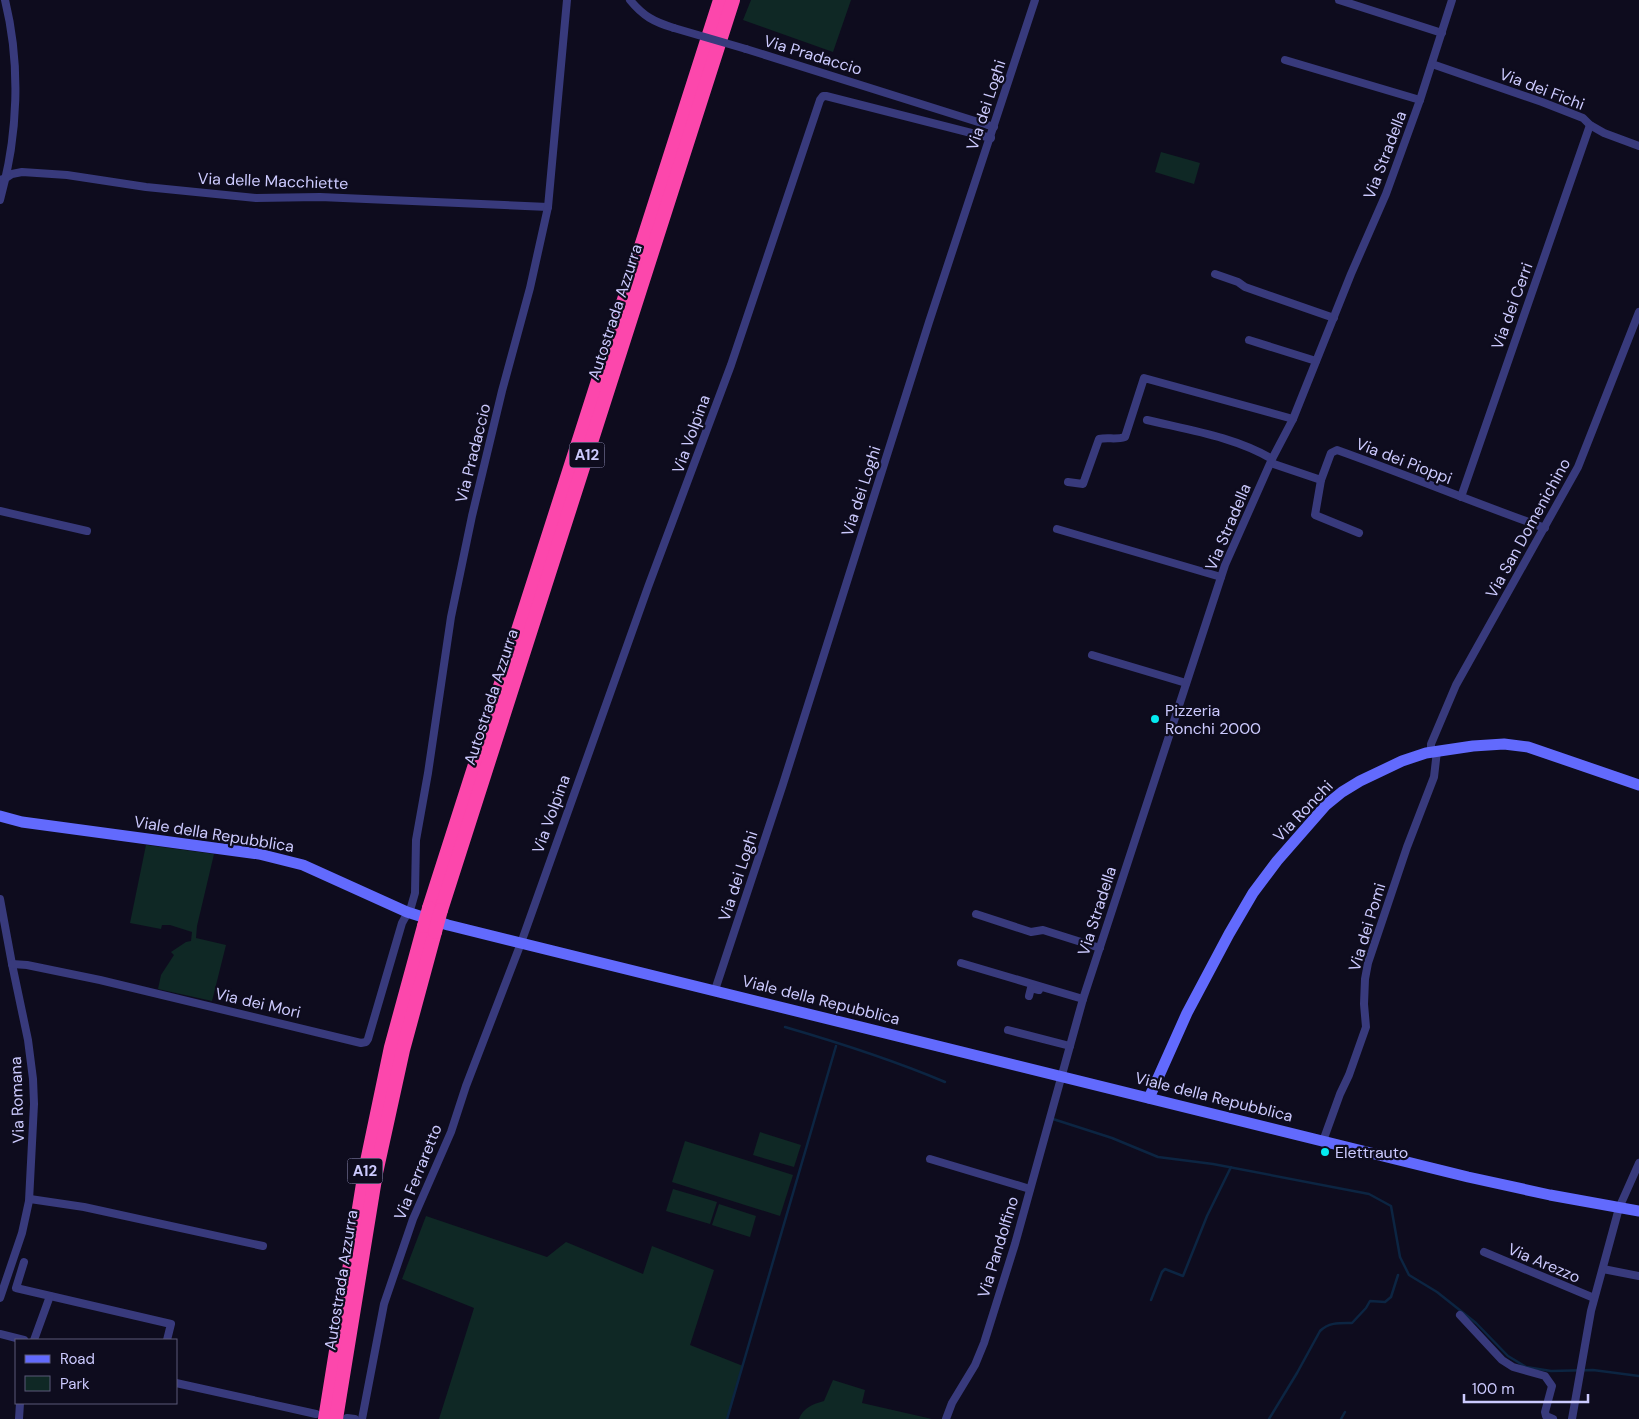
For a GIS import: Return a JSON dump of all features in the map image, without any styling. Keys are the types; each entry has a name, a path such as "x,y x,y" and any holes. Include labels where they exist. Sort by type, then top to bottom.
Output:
{"highway":[{"name":"Autostrada Azzurra","path":"320,1416 364,1171 391,1047 720,0"},
{"name":"Autostrada Azzurra","path":"435,909 733,0"},
{"name":"Autostrada Azzurra","path":"346,1419 376,1173 429,929"}],"main road":[{"name":"Via Ronchi","path":"1149,1098 1187,1013 1253,893 1277,861 1326,805 1342,792 1402,761 1434,751 1504,744 1528,748 1639,785"},
{"name":"Viale della Repubblica","path":"0,816 22,822 280,858 303,865 406,912 448,925 1468,1177 1550,1195 1639,1211"}],"street":[{"path":"0,200 11,147 16,78 11,30 5,0"},
{"name":"Via Pradaccio","path":"406,912 411,907 415,893 416,840 451,617 472,516 502,391 530,288 548,207 567,0"},
{"name":"Via Pradaccio","path":"630,0 640,12 658,23 994,127"},
{"name":"Via dei Loghi","path":"715,990 786,775 929,322 1036,0"},
{"path":"1338,0 1442,33"},
{"name":"Via Stradella","path":"1060,1076 1082,1001 1225,566 1293,419 1351,274 1386,194 1420,100 1452,0"},
{"path":"1285,60 1420,100"},
{"name":"Via dei Fichi","path":"1432,64 1583,118 1590,125 1604,133 1639,146"},
{"name":"Via Volpina","path":"521,943 642,605 731,365 820,100 823,96 826,96 991,138"},
{"name":"Via dei Cerri","path":"1460,497 1590,125"},
{"name":"Via delle Macchiette","path":"3,179 12,174 22,172 67,175 146,187 256,198 320,197 548,207"},
{"path":"1215,274 1334,318"},
{"name":"Via San Domenichino","path":"1434,751 1431,744 1456,685 1578,467 1639,312"},
{"path":"1249,340 1316,361"},
{"path":"1068,482 1083,484 1099,439 1105,437 1118,439 1125,437 1144,378 1293,419"},
{"path":"1148,420 1227,440 1263,453 1272,461 1321,480"},
{"name":"Via dei Pioppi","path":"1359,533 1314,515 1321,480 1331,453 1337,450 1545,528"},
{"path":"0,511 87,532"},
{"path":"1057,528 1221,577"},
{"path":"1092,655 1186,683"},
{"name":"Via dei Pomi","path":"1323,1141 1340,1094 1349,1076 1366,1026 1364,1004 1368,963 1407,847 1434,777 1434,751"},
{"name":"Via Romana","path":"0,899 28,1040 34,1104 30,1199 22,1233 0,1298"},
{"name":"Via dei Mori","path":"12,964 27,965 100,980 366,1042 406,912"},
{"path":"976,914 1031,932 1043,930 1100,948"},
{"name":"Via Ferraretto","path":"362,1419 384,1304 390,1286 413,1219 450,1132 521,943"},
{"path":"961,963 1082,1001"},
{"path":"1028,996 1031,988 1082,1001"},
{"path":"1008,1030 1070,1046"},
{"name":"Via Pandolfino","path":"946,1419 952,1403 974,1365 984,1343 1015,1244 1060,1076"},
{"path":"930,1160 1030,1189"},
{"name":"Via Arezzo","path":"1572,1419 1587,1328 1594,1298 1619,1208 1639,1163"},
{"path":"30,1199 84,1207 263,1246"},
{"name":"Via Arezzo","path":"1484,1252 1594,1298"},
{"path":"24,1262 16,1288 171,1324 168,1339"},
{"name":"Via Arezzo","path":"1603,1269 1639,1276"},
{"path":"34,1339 50,1296"},
{"path":"1460,1315 1502,1360 1513,1367 1545,1376 1552,1386 1545,1412 1546,1416 1553,1419"},
{"path":"0,1334 20,1339"},
{"path":"178,1383 320,1416"},
{"path":"19,1419 20,1404"}],"green space":[{"path":"751,0 851,0 833,52 743,20"},
{"path":"1161,152 1200,163 1194,184 1155,172"},
{"path":"146,845 214,854 197,926 196,938 226,945 212,1001 158,989 161,975 174,955 171,952 186,942 191,941 192,932 170,925 162,925 161,929 130,923"},
{"path":"760,1132 801,1145 794,1167 753,1155"},
{"path":"685,1141 793,1175 780,1216 672,1182"},
{"path":"673,1189 717,1202 710,1224 666,1211"},
{"path":"719,1204 756,1216 750,1237 712,1225"},
{"path":"426,1216 547,1257 566,1242 643,1274 652,1246 714,1270 690,1345 743,1366 728,1419 439,1419 474,1308 402,1279"},
{"path":"833,1380 865,1390 862,1403 932,1419 799,1419 809,1407 824,1401"}],"waterway":[{"path":"785,1027 866,1052 945,1082"},
{"path":"727,1419 836,1046"},
{"path":"1053,1119 1112,1138 1158,1157 1213,1164 1369,1194 1391,1206 1400,1257 1409,1275 1437,1292 1476,1323 1508,1356 1526,1367 1551,1371 1593,1370 1639,1376"},
{"path":"1151,1300 1165,1269 1183,1276 1207,1216 1231,1167"},
{"path":"1269,1419 1320,1331 1331,1325 1352,1323 1370,1301 1385,1302 1391,1297 1398,1275"},
{"path":"1341,1419 1345,1412"}],"place":[{"name":"Pizzeria Ronchi 2000","path":"1155,719"},
{"name":"Elettrauto","path":"1325,1152"}]}
